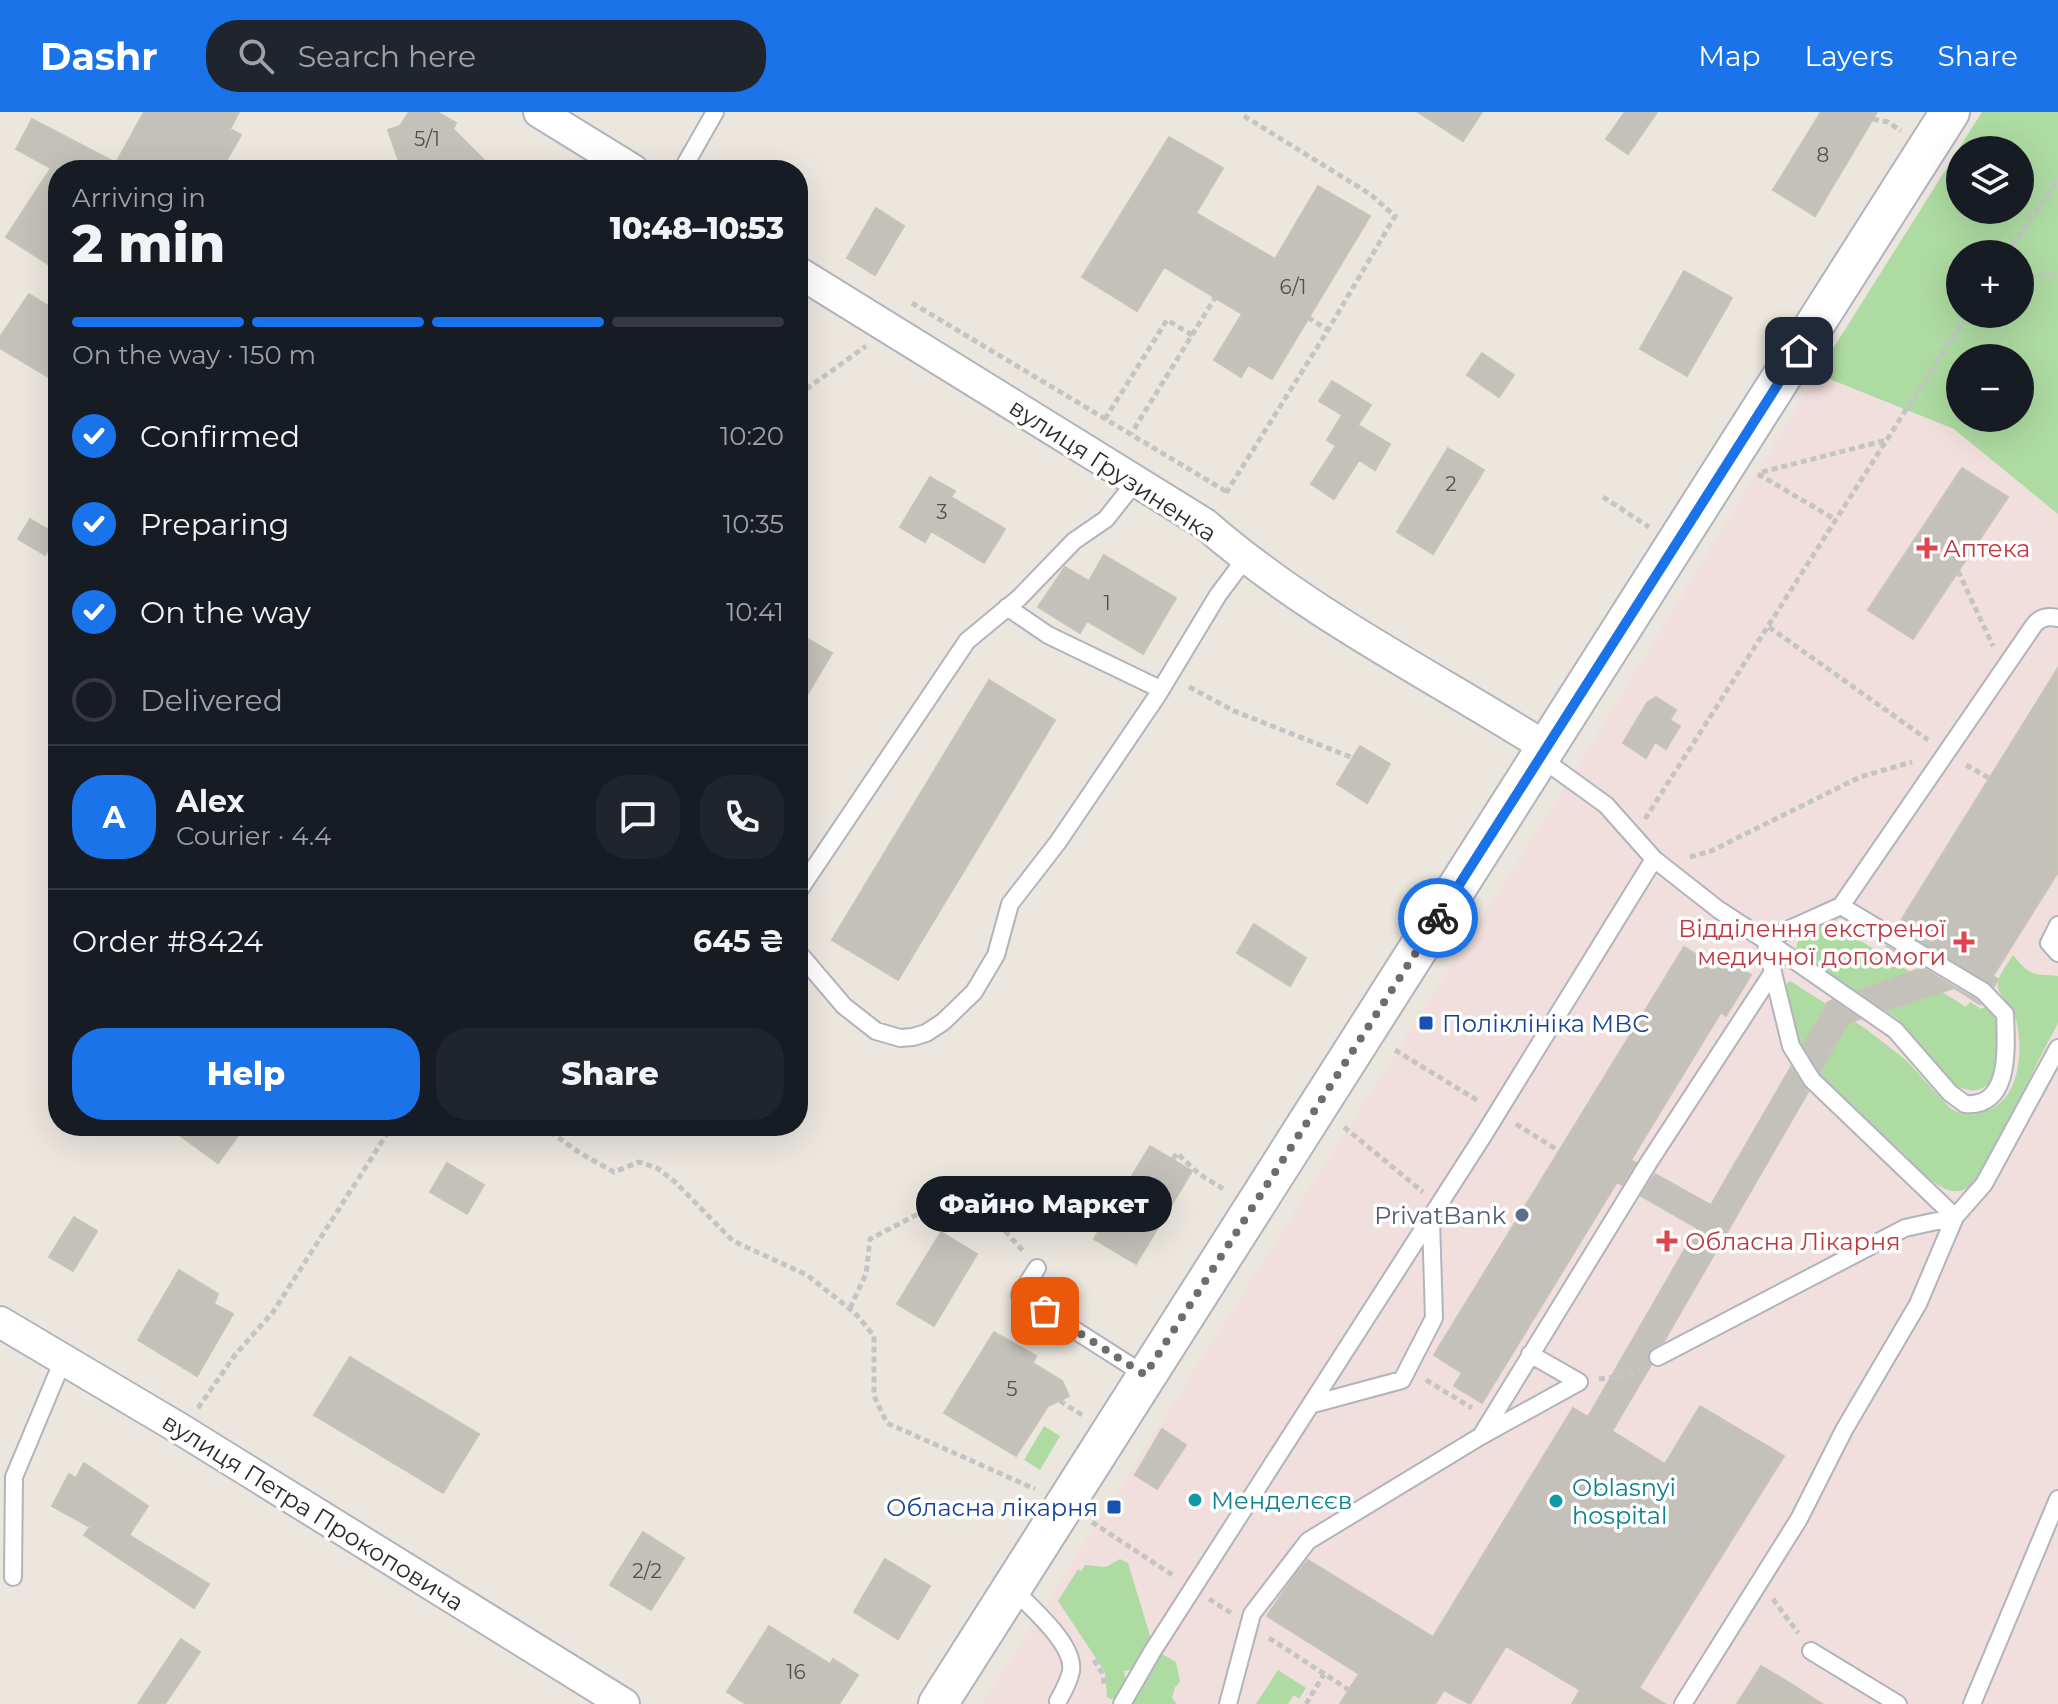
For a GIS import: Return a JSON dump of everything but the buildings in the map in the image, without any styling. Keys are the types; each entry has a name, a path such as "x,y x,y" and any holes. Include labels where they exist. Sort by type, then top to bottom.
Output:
{"street":[{"path":"539,112 617,160"},
{"path":"938,1704 1950,112"},
{"name":"вулиця Грузиненка","path":"808,278 1205,524 1245,559 1302,599 1544,753"},
{"name":"вулиця Петра Прокоповича","path":"0,1322 182,1430 624,1704"}],"lane":[{"path":"688,160 715,112"},
{"path":"808,877 967,641 1007,607 1074,541 1106,519 1136,481"},
{"path":"808,964 844,1006 876,1031 900,1038 913,1037 943,1022 974,992 996,955 1010,904 1058,842 1218,595 1245,559"},
{"path":"1007,607 1048,635 1164,682"},
{"path":"1765,940 1841,906 2037,620 2050,616 2058,618"},
{"path":"1544,753 1606,805 1654,859 1719,910 1895,1030 1950,1093 1965,1104 1988,1099 1996,1091 2004,1072 2007,1049 2005,1014 1983,991 1841,906"},
{"path":"1122,1704 1654,859"},
{"path":"2058,925 2049,943 2058,953"},
{"path":"1765,940 1791,1046 1812,1080 1955,1217"},
{"path":"1481,1436 1649,1162 1773,972"},
{"path":"1683,1704 1760,1583 1918,1304 1955,1217 1984,1184 2058,1048"},
{"path":"1313,1404 1402,1380 1434,1318 1435,1211"},
{"path":"1658,1357 1905,1228 1955,1217"},
{"path":"1037,1268 1020,1295 1145,1375"},
{"path":"1530,1354 1579,1382"},
{"path":"13,1577 14,1477 63,1360"},
{"path":"1228,1704 1252,1614 1308,1541 1481,1436 1579,1382"},
{"path":"1972,1704 2058,1499"},
{"path":"1011,1587 1050,1627 1069,1658 1072,1668 1058,1701"},
{"path":"1811,1651 1898,1704"}],"path":[{"path":"1205,524 1328,330 1395,216 1370,194 1244,116"},
{"path":"1873,119 1888,122 1904,132"},
{"path":"2017,240 2058,179"},
{"path":"2034,276 2058,275"},
{"path":"1131,434 1215,298"},
{"path":"912,303 1227,492"},
{"path":"1309,318 1328,330"},
{"path":"1105,419 1167,320 1192,335"},
{"path":"1634,836 1958,328"},
{"path":"808,388 890,329"},
{"path":"1836,520 1757,473 1887,440"},
{"path":"1603,497 1652,529"},
{"path":"1958,571 2004,668"},
{"path":"1769,627 1946,753"},
{"path":"1164,682 1353,758"},
{"path":"1678,861 1711,851 1860,777 1946,753"},
{"path":"1338,1123 1435,1211"},
{"path":"182,1430 235,1355 273,1312 386,1136"},
{"path":"556,1136 614,1172 639,1162 657,1168 674,1181 733,1241 807,1275 849,1309 874,1336 874,1396 887,1423 1035,1489"},
{"path":"1173,1159 1177,1153 1199,1174 1225,1190"},
{"path":"849,1309 866,1274 870,1239 943,1201 979,1202 1037,1268"},
{"path":"1579,1382 1625,1376 1658,1357"},
{"path":"1408,1369 1491,1419"},
{"path":"1060,1401 1076,1411"},
{"path":"1086,1519 1349,1690"},
{"path":"1760,1583 1811,1651"},
{"path":"1306,1704 1324,1674"}],"shaded area":[{"name":"Обласна Лікарня","path":"1817,374 1946,426 1946,432 1958,432 2058,514 2058,1704 982,1704 1571,777"}],"green space":[{"path":"1982,112 2058,112 2058,514 1958,432 2034,432 2034,344 1946,344 1946,426 1817,374 1946,169 1946,224 2034,224 2034,136 1967,136"},
{"path":"1837,926 1966,1007 1970,1002 1981,1009 1985,1007 1992,1014 1997,1021 2001,1045 2000,1059 1990,1082 1981,1089 1970,1090 1955,1085 1898,1019 1796,949 1801,936 1810,929"},
{"path":"2013,955 2033,973 2058,976 2058,1023 1979,1179 1962,1190 1952,1191 1935,1184 1925,1175 1835,1091 1811,1064 1795,1036 1785,985 1790,981 1866,1029 1906,1060 1954,1111 1976,1113 1997,1106 2006,1097 2017,1073 2019,1045 2016,1020 1998,984 2002,971"},
{"path":"1044,1426 1060,1436 1040,1470 1024,1460"},
{"path":"1120,1559 1128,1563 1151,1639 1134,1669 1124,1671 1126,1683 1117,1698 1110,1699 1107,1697 1105,1672 1058,1601 1078,1569 1081,1571 1085,1565 1106,1567"},
{"path":"1162,1654 1176,1662 1180,1682 1172,1698 1177,1704 1133,1704"},
{"path":"1278,1670 1306,1688 1299,1699 1294,1695 1288,1704 1256,1704"}],"way so far":[{"path":"1045,1311 1145,1375 1438,918"}],"place":[{"name":"Аптека","path":"1927,548"},
{"name":"Відділення екстреної медичної допомоги","path":"1964,942"},
{"name":"Поліклініка МВС","path":"1426,1023"},
{"name":"PrivatBank","path":"1522,1215"},
{"name":"Обласна Лікарня","path":"1667,1241"},
{"name":"Файно Маркет","path":"1045,1311"},
{"name":"Менделєєв","path":"1195,1500"},
{"name":"Oblasnyi hospital","path":"1556,1501"},
{"name":"Обласна лікарня","path":"1114,1507"}],"route":[{"path":"1438,918 1799,351"}]}
